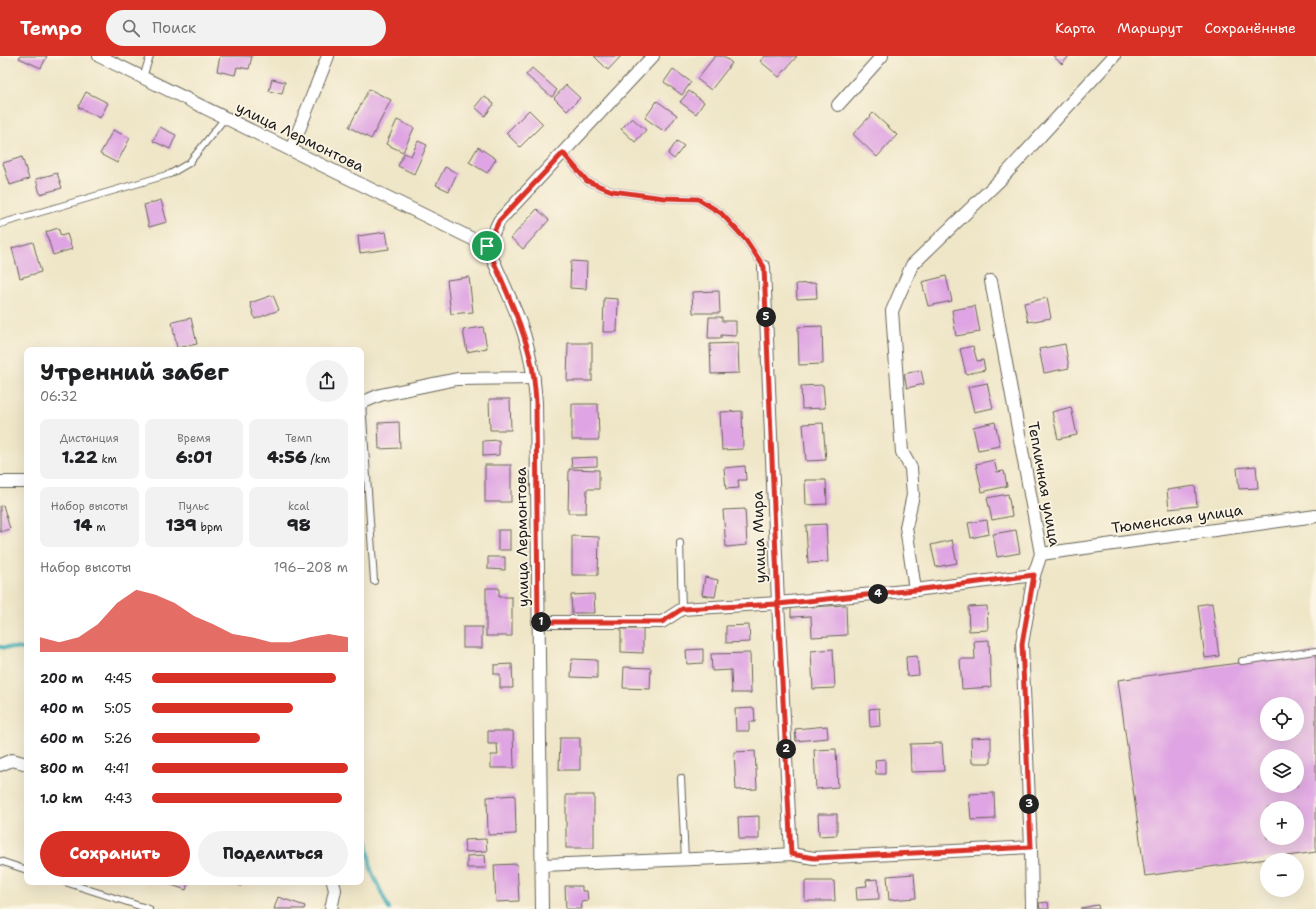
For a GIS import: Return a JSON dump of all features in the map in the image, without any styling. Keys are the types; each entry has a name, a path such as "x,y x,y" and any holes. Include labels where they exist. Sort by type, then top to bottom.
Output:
{"street":[{"name":"улица Лермонтова","path":"99,56 487,246 521,325 534,378 536,402 542,909"},
{"path":"291,150 328,56"},
{"path":"487,246 499,221 653,56"},
{"path":"838,106 882,56"},
{"path":"915,590 906,527 913,495 911,468 902,452 892,311 912,265 1000,180 1114,56"},
{"name":"улица Мира","path":"764,267 778,604 791,854"},
{"name":"Тепличная улица","path":"991,281 1041,554 1034,575 1022,644 1031,847 1032,909"},
{"path":"364,402 380,395 457,379 534,378"},
{"path":"0,482 24,482"},
{"name":"Тюменская улица","path":"1041,554 1316,516"},
{"path":"538,622 662,622 682,609 778,604 915,590 1034,575"},
{"path":"0,765 12,760 24,763"},
{"path":"542,865 686,860 791,854 814,858 1031,847"},
{"path":"331,909 335,890 334,885"}],"lane":[{"path":"142,77 150,56"},
{"path":"0,224 170,174 189,163 226,118"},
{"path":"563,153 587,181 612,191 664,198 698,199 721,213 746,240 764,267"},
{"path":"364,433 374,581"},
{"path":"680,543 682,609"},
{"path":"1242,661 1316,651"},
{"path":"681,778 686,860"},
{"path":"0,861 24,869"},
{"path":"74,885 149,909"}],"building":[{"path":"20,56 47,56 41,68 19,58"},
{"path":"220,56 252,56 249,69 237,67 235,75 217,71"},
{"path":"594,56 621,56 608,70"},
{"path":"715,56 723,56 732,63 711,90 697,79"},
{"path":"765,56 797,56 779,77 760,61"},
{"path":"1053,56 1069,56 1062,64"},
{"path":"532,68 557,90 552,97 526,75"},
{"path":"673,69 691,82 682,95 664,82"},
{"path":"272,79 285,82 282,94 269,91"},
{"path":"566,85 580,98 567,111 554,98"},
{"path":"369,89 391,100 371,139 349,127"},
{"path":"689,91 704,102 696,114 680,102"},
{"path":"86,92 108,103 100,118 78,107"},
{"path":"484,96 494,104 485,116 475,107"},
{"path":"657,101 677,115 665,132 645,118"},
{"path":"529,110 543,124 520,147 506,133"},
{"path":"873,113 897,135 877,157 853,134"},
{"path":"632,118 646,130 635,142 621,129"},
{"path":"397,120 414,128 403,152 386,144"},
{"path":"160,127 176,135 170,149 153,141"},
{"path":"113,130 130,138 117,163 100,154"},
{"path":"418,141 427,145 414,174 398,166 404,153 411,156"},
{"path":"677,141 684,146 674,159 668,154"},
{"path":"478,147 496,159 487,173 469,162"},
{"path":"22,157 29,179 10,185 3,163"},
{"path":"445,167 457,173 449,191 436,185"},
{"path":"57,173 62,188 40,194 36,179"},
{"path":"161,200 167,222 149,227 144,205"},
{"path":"537,209 549,220 523,249 511,238"},
{"path":"58,228 61,236 67,234 72,249 53,255 46,232"},
{"path":"386,232 389,249 360,253 358,236"},
{"path":"33,242 41,272 20,278 12,248"},
{"path":"571,261 587,262 586,289 570,288"},
{"path":"946,276 952,301 928,306 922,282"},
{"path":"469,277 473,312 451,314 447,280"},
{"path":"816,283 817,298 797,299 796,284"},
{"path":"719,291 720,313 693,313 692,292"},
{"path":"273,295 279,310 255,319 250,303"},
{"path":"604,298 618,299 617,332 603,332"},
{"path":"1047,298 1051,318 1028,322 1024,303"},
{"path":"975,306 980,332 956,336 952,310"},
{"path":"709,317 722,317 722,321 736,321 736,336 721,335 721,338 708,338"},
{"path":"191,318 197,344 177,347 172,322"},
{"path":"822,326 823,364 799,365 798,327"},
{"path":"483,327 487,348 467,352 463,330"},
{"path":"568,343 592,343 592,381 567,381"},
{"path":"738,343 739,373 711,374 710,344"},
{"path":"1065,344 1069,368 1044,373 1039,349"},
{"path":"973,346 977,361 983,360 985,370 966,374 960,349"},
{"path":"921,370 924,384 907,388 904,374"},
{"path":"987,383 993,408 974,412 968,387"},
{"path":"823,385 825,408 802,409 801,386"},
{"path":"489,399 510,399 511,430 490,430"},
{"path":"572,404 598,404 599,440 572,440"},
{"path":"1071,407 1077,435 1058,439 1052,412"},
{"path":"742,411 743,449 722,450 720,412"},
{"path":"399,422 400,448 379,449 378,423"},
{"path":"995,422 1000,446 978,450 973,427"},
{"path":"823,423 826,460 806,461 803,424"},
{"path":"499,440 499,455 483,456 483,441"},
{"path":"597,457 597,466 572,467 571,458"},
{"path":"994,460 997,472 1004,471 1007,486 982,492 976,464"},
{"path":"485,465 511,465 511,502 485,502"},
{"path":"745,466 746,480 738,480 739,488 726,489 724,468"},
{"path":"1256,466 1258,488 1239,489 1237,468"},
{"path":"569,469 599,470 599,489 587,489 586,513 568,513"},
{"path":"805,480 826,480 827,504 806,505"},
{"path":"1195,486 1197,506 1169,509 1167,490"},
{"path":"1008,494 1012,516 992,520 987,498"},
{"path":"3,505 10,529 0,532 0,506"},
{"path":"745,509 747,545 726,547 723,510"},
{"path":"987,520 989,534 971,538 968,523"},
{"path":"826,524 828,562 808,563 806,525"},
{"path":"498,530 510,530 510,550 498,550"},
{"path":"1016,530 1020,553 997,557 993,534"},
{"path":"572,536 599,537 598,575 572,575"},
{"path":"952,540 957,563 936,567 931,545"},
{"path":"488,557 505,557 505,570 488,569"},
{"path":"705,577 718,580 715,597 702,595"},
{"path":"486,588 499,588 499,597 512,597 512,636 486,636"},
{"path":"594,594 595,613 572,613 571,595"},
{"path":"1212,603 1219,656 1205,658 1198,605"},
{"path":"846,605 847,635 812,637 811,616 791,617 791,608"},
{"path":"987,606 988,630 969,631 968,607"},
{"path":"749,625 750,642 726,643 726,626"},
{"path":"463,627 482,627 482,648 463,648"},
{"path":"621,629 643,629 643,653 621,652"},
{"path":"989,640 991,687 962,689 960,659 975,659 974,641"},
{"path":"703,649 703,663 687,664 686,650"},
{"path":"833,649 835,688 813,689 811,651"},
{"path":"1316,652 1316,852 1304,854 1260,853 1260,860 1145,876 1118,680"},
{"path":"750,653 751,693 732,693 731,670 712,671 711,654"},
{"path":"917,656 919,675 907,676 906,657"},
{"path":"572,659 597,660 597,678 571,677"},
{"path":"512,664 513,688 500,688 500,674 494,674 494,665"},
{"path":"624,667 651,668 650,689 623,688"},
{"path":"754,708 755,722 749,722 749,731 736,731 735,709"},
{"path":"879,708 880,726 870,727 869,709"},
{"path":"827,726 828,738 796,741 795,729"},
{"path":"488,731 513,731 514,768 491,768 491,755 498,755 497,744 488,744"},
{"path":"991,737 991,763 972,763 971,738"},
{"path":"560,738 580,738 580,770 559,770"},
{"path":"942,743 944,771 911,772 910,744"},
{"path":"836,749 838,787 816,789 814,750"},
{"path":"755,751 757,789 736,790 734,752"},
{"path":"885,759 885,774 876,774 875,760"},
{"path":"994,793 995,819 971,820 969,794"},
{"path":"515,795 516,834 488,835 487,797"},
{"path":"566,795 594,795 594,848 566,848"},
{"path":"818,814 837,814 837,835 819,836"},
{"path":"759,816 759,839 739,839 738,817"},
{"path":"486,839 487,851 465,852 464,840"},
{"path":"485,855 486,868 467,868 467,856"},
{"path":"517,864 519,901 496,902 494,865"},
{"path":"914,874 916,898 889,900 887,876"},
{"path":"878,879 879,899 857,900 856,887 867,886 866,880"},
{"path":"805,881 834,881 835,901 805,901"},
{"path":"172,885 187,885 186,890"},
{"path":"565,886 582,886 582,891 587,891 588,901 581,902 582,909 566,909"},
{"path":"278,897 305,906 304,909 274,909"},
{"path":"1048,902 1049,909 1040,909 1039,903"},
{"path":"1098,905 1099,909 1081,909 1081,908"}],"waterway":[{"path":"0,647 24,649"},
{"path":"364,820 371,870 389,909"}],"route":[{"path":"487,246 499,221 563,153 587,181 612,191 664,198 698,199 721,213 746,240 764,267 778,604 915,590 1034,575 1022,644 1031,847 814,858 791,854 778,604 682,609 662,622 538,622 536,402 534,378 521,325 487,246"}]}
